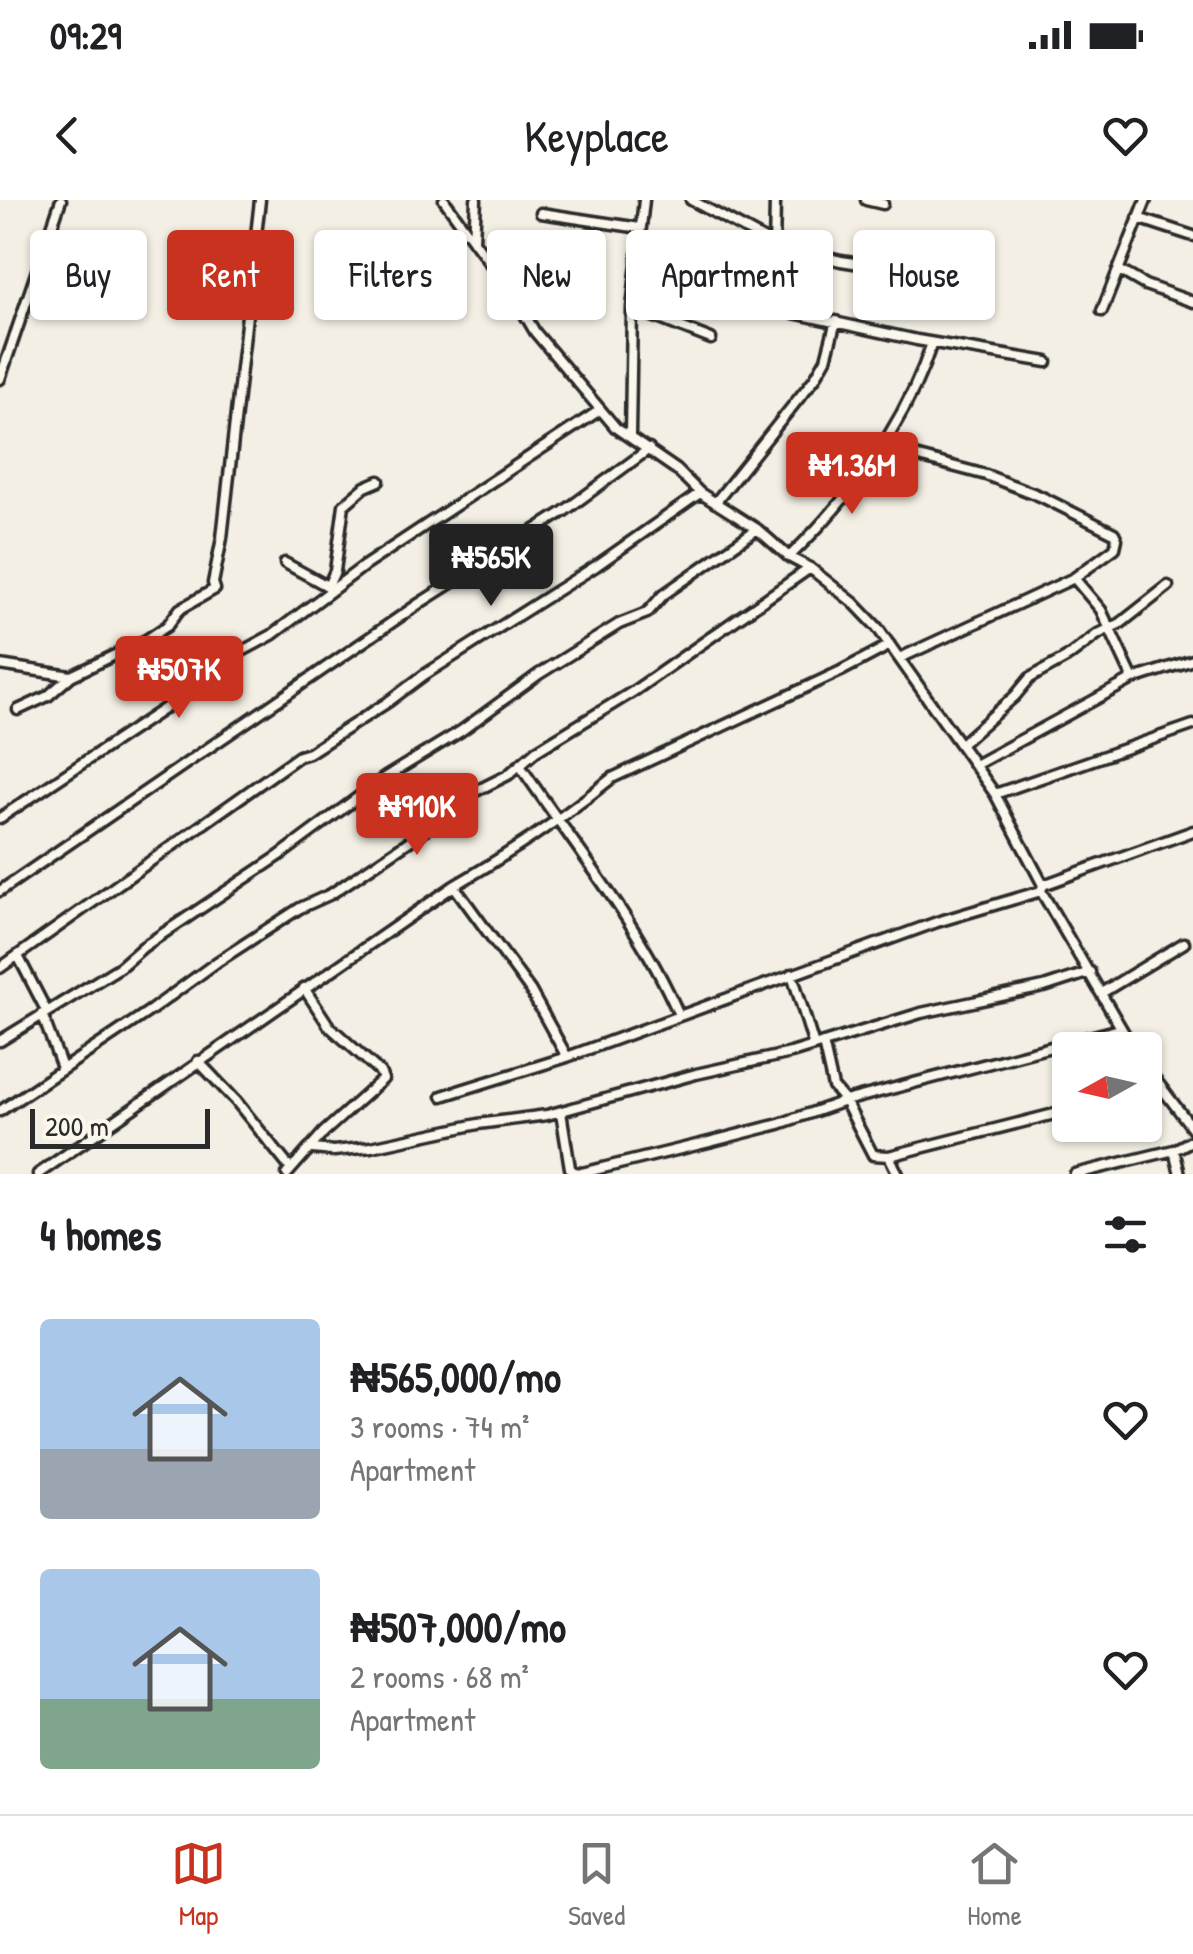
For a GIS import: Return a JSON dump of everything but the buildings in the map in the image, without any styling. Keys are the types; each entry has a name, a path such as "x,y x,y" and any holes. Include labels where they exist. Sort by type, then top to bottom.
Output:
{"street":[{"path":"0,379 61,200"},
{"path":"18,710 48,696 70,676 146,640 167,626 180,609 215,589 260,200"},
{"path":"444,200 535,332 616,428 649,449 700,494 810,568 854,603 890,645 995,794 1120,1030 845,1101 779,1124 582,1173 571,1170 561,1112"},
{"path":"474,241 476,200"},
{"path":"541,212 640,228 644,200"},
{"path":"691,200 746,230"},
{"path":"774,200 774,230"},
{"path":"866,200 882,204"},
{"path":"1102,311 1146,200"},
{"path":"1138,218 1193,236"},
{"path":"1119,270 1144,285 1193,302"},
{"path":"630,436 632,320"},
{"path":"663,320 711,339"},
{"path":"831,320 1047,362"},
{"path":"715,503 815,378 826,358 836,321"},
{"path":"789,557 836,507 881,447 907,407 932,342"},
{"path":"0,818 176,701 233,656 272,635 331,588 600,410"},
{"path":"881,447 986,476 1040,496 1117,538 1115,548 1074,578 900,658"},
{"path":"0,891 396,620 563,512 649,449"},
{"path":"331,588 344,506 365,487 379,481"},
{"path":"0,968 299,756 309,754 700,494"},
{"path":"0,1041 120,968 143,946 540,674 619,624 647,613 663,595 757,529"},
{"path":"286,563 331,588"},
{"path":"0,1111 300,908 331,894 418,836 474,792 520,767 536,751 634,691 810,568"},
{"path":"1074,578 1101,610 1133,680"},
{"path":"961,744 1030,678 1121,623 1168,586"},
{"path":"38,1174 454,886 496,863 612,778 890,645"},
{"path":"975,765 1133,680 1193,660"},
{"path":"0,665 70,676"},
{"path":"995,794 1193,725"},
{"path":"520,767 654,965 679,1015"},
{"path":"442,1096 742,996 792,974 1193,831"},
{"path":"454,886 530,990 567,1057"},
{"path":"1103,992 1184,943"},
{"path":"18,956 45,1013 62,1068"},
{"path":"312,1149 334,1151 371,1146 561,1112 819,1044 920,1013 1044,987 1090,972"},
{"path":"792,974 832,1087 845,1101 873,1155 889,1156 1052,1115"},
{"path":"198,1061 236,1101 288,1171 383,1078 329,1026 304,988"},
{"path":"1162,1090 1193,1129"},
{"path":"1076,1174 1174,1150 1193,1140"},
{"path":"1174,1150 1180,1174"},
{"path":"889,1156 898,1174"}]}
